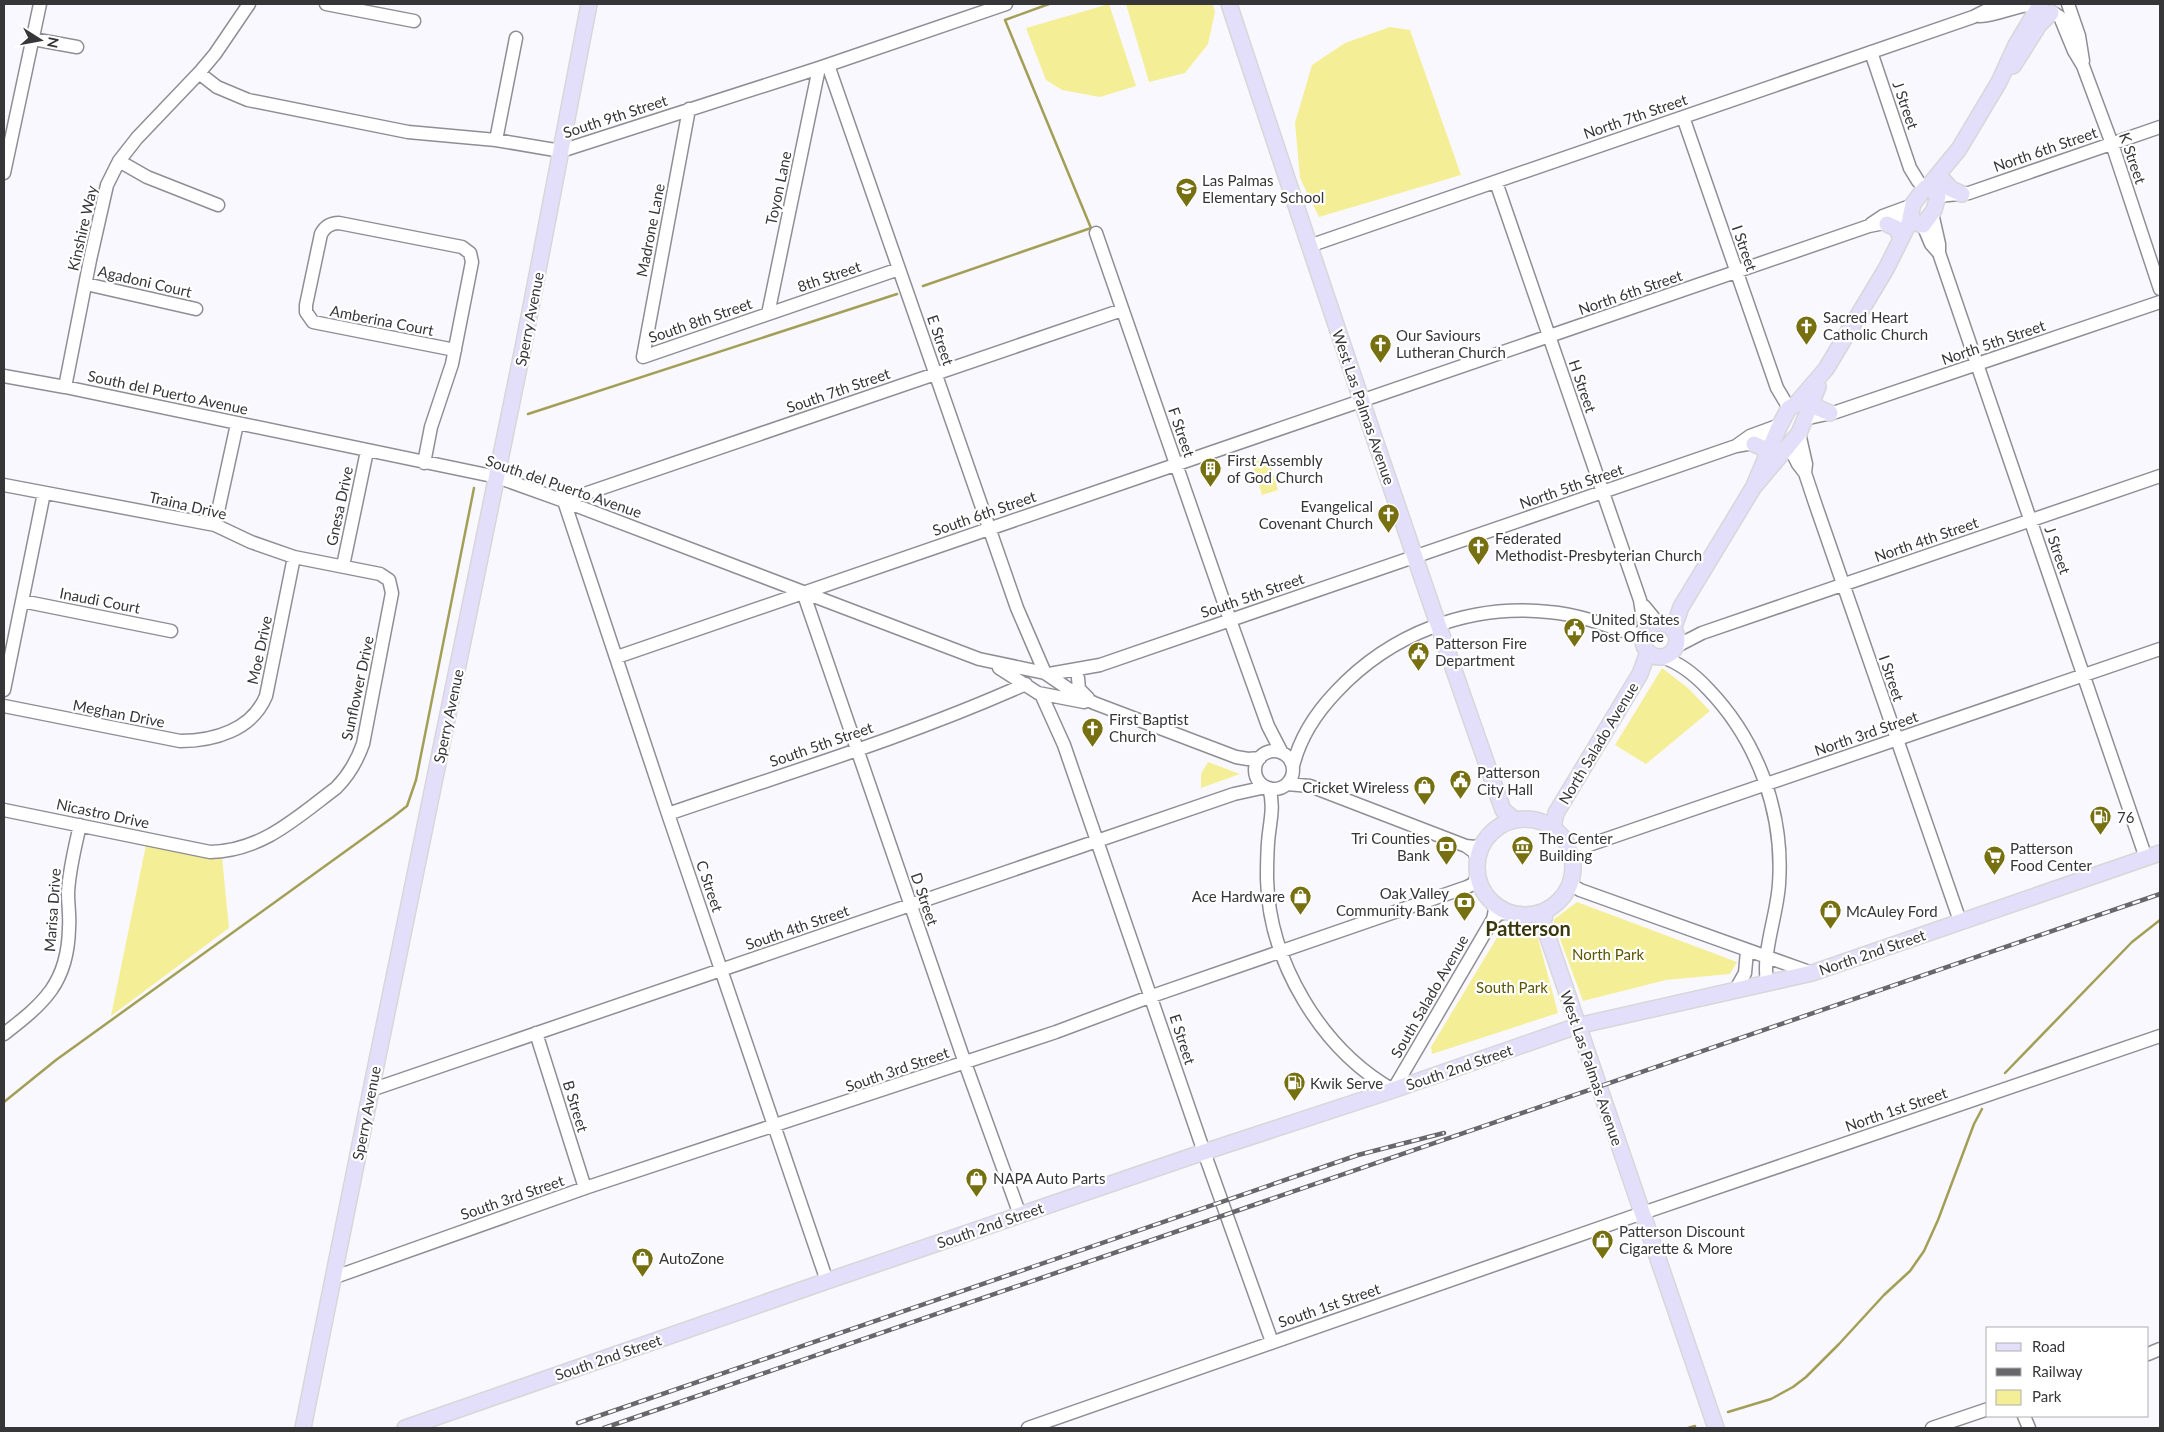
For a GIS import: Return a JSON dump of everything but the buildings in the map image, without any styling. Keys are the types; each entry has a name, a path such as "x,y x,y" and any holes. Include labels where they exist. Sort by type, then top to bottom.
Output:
{"main road":[{"name":"Sperry Avenue","path":"304,1428 371,1090 497,478 589,4"},
{"name":"West Las Palmas Avenue","path":"1228,4 1362,402 1506,819"},
{"name":"North Salado Avenue","path":"1886,269 1901,238 1920,215 1999,82 2016,45 2048,7"},
{"name":"North Salado Avenue","path":"1547,825 1682,607 1920,215 1932,192 1944,181 1959,148"},
{"path":"1944,181 1951,189 1965,193"},
{"path":"1887,224 1896,228 1901,238"},
{"name":"North Salado Avenue","path":"1753,488 1768,457 1811,401 1826,369"},
{"path":"1811,401 1818,408 1833,412"},
{"path":"1754,444 1763,448 1768,457"},
{"path":"1506,819 1524,819 1547,825 1570,852 1573,886 1540,915 1508,912 1485,889 1478,859 1483,844 1506,819"},
{"name":"North 2nd Street","path":"1577,1026 1812,973 2153,856"},
{"name":"West Las Palmas Avenue","path":"1540,915 1716,1428"},
{"name":"South 2nd Street","path":"405,1428 827,1281 1577,1026"}],"street":[{"path":"4,173 40,4"},
{"name":"Kinshire Way","path":"66,387 102,202 119,161 137,138 215,54 249,4"},
{"path":"326,4 414,21"},
{"name":"South 9th Street","path":"199,73 217,87 248,100 408,132 496,140 560,151 824,66 1006,4"},
{"name":"North 7th Street","path":"1309,246 1973,17 1999,4"},
{"name":"North 7th Street","path":"1973,17 1996,14 2031,4 2048,7"},
{"name":"K Street","path":"2068,4 2079,36 2083,66"},
{"name":"K Street","path":"2048,7 2060,17 2074,51 2083,66 2112,144 2160,289"},
{"path":"496,140 516,38"},
{"path":"33,39 77,47"},
{"name":"J Street","path":"1871,52 1910,168 1920,215 1931,244 1939,253 2084,675 2153,856"},
{"name":"E Street","path":"824,66 899,269 1023,626 1047,673"},
{"name":"Toyon Lane","path":"768,314 824,66"},
{"name":"Madrone Lane","path":"643,357 690,109"},
{"name":"I Street","path":"1683,117 1790,427 1798,464 1805,473 1960,921"},
{"name":"North 6th Street","path":"1362,402 1869,226 1887,224 1920,215 1965,193 2160,127"},
{"path":"119,161 146,177 218,205"},
{"name":"J Street","path":"1910,168 1918,181 1932,192"},
{"name":"H Street","path":"1496,182 1640,600 1660,640"},
{"name":"North 6th Street","path":"1932,192 1965,193"},
{"path":"1869,226 1883,216 1920,215"},
{"name":"Amberina Court","path":"339,223 462,247 470,253 472,262 455,350 316,323 308,317 306,305 321,234 330,224 339,223"},
{"name":"F Street","path":"1096,233 1230,620 1268,726 1282,753"},
{"name":"8th Street","path":"768,314 899,269"},
{"name":"Agadoni Court","path":"86,284 196,309"},
{"name":"North 5th Street","path":"1415,557 1736,446 1754,444 1790,427 2160,302"},
{"name":"South 7th Street","path":"564,501 1122,310"},
{"name":"South 8th Street","path":"643,357 768,314"},
{"path":"424,462 431,427 447,384 455,350"},
{"name":"South del Puerto Avenue","path":"4,376 66,387 497,478 564,501 979,659 999,668 1040,693 1098,705"},
{"name":"South 6th Street","path":"617,657 1362,402"},
{"path":"215,525 237,424"},
{"name":"North 5th Street","path":"1736,446 1750,436 1790,427"},
{"name":"Gnesa Drive","path":"344,566 367,451"},
{"name":"North 4th Street","path":"1660,640 1702,632 2160,476"},
{"name":"Traina Drive","path":"4,485 215,525 251,542 294,557 380,574 389,580"},
{"path":"4,690 44,493"},
{"name":"C Street","path":"564,501 827,1281"},
{"name":"Moe Drive","path":"228,733 251,719 264,701 294,557"},
{"name":"South 5th Street","path":"1047,673 1100,665 1415,557"},
{"name":"Sunflower Drive","path":"196,850 224,852 251,846 266,838 306,810 345,778 363,744 392,593 389,580"},
{"name":"D Street","path":"803,592 964,1063 1020,1215"},
{"name":"Inaudi Court","path":"22,601 171,631"},
{"path":"1282,753 1293,747 1304,736 1329,700 1361,668 1402,641 1439,624 1482,614 1526,610 1580,617 1622,631 1660,640 1684,668 1712,694 1734,721 1752,751 1766,785 1775,821 1779,865 1778,900 1767,958 1767,982"},
{"name":"E Street","path":"1023,626 1029,669"},
{"name":"North 3rd Street","path":"1570,852 2160,649"},
{"name":"South del Puerto Avenue","path":"979,659 1047,673 1063,685 1098,705 1236,757 1248,759 1263,756"},
{"name":"South 5th Street","path":"1063,685 1100,665"},
{"path":"999,668 1009,680 1009,692"},
{"path":"1024,683 1029,669"},
{"path":"1078,678 1080,689 1098,705"},
{"name":"South 5th Street","path":"668,814 983,703 1009,692 1024,683"},
{"path":"1057,698 1063,685"},
{"name":"E Street","path":"1040,693 1064,745 1152,996 1204,1152 1272,1342"},
{"name":"South 5th Street","path":"983,703 1040,693"},
{"name":"E Street","path":"1057,698 1064,745"},
{"name":"Meghan Drive","path":"4,706 166,739 193,741 228,733"},
{"name":"F Street","path":"1263,756 1268,726"},
{"path":"1272,816 1293,769 1304,736"},
{"path":"1310,786 1293,769 1289,759 1282,753 1275,751 1263,756 1256,774 1267,788 1272,799 1267,882 1275,931 1281,952 1296,986 1324,1029 1373,1079 1393,1090"},
{"name":"South del Puerto Avenue","path":"1236,757 1256,774"},
{"name":"South 4th Street","path":"1234,794 1256,774"},
{"path":"1267,788 1310,786 1466,846 1473,851 1478,859"},
{"name":"South 4th Street","path":"371,1090 1234,794 1267,788"},
{"name":"Nicastro Drive","path":"4,810 196,850"},
{"name":"Marisa Drive","path":"4,1034 43,1002 57,981 64,963 70,927 69,879 80,825"},
{"path":"1466,846 1475,847 1483,844"},
{"name":"South 3rd Street","path":"335,1276 585,1188 775,1127 1056,1032 1152,996 1473,884 1485,889"},
{"path":"1573,886 1812,973"},
{"path":"1485,889 1495,910 1493,919"},
{"path":"1493,919 1499,914 1508,912"},
{"name":"South Salado Avenue","path":"1393,1090 1493,919"},
{"path":"1736,989 1745,973 1747,950"},
{"name":"B Street","path":"536,1033 585,1188"},
{"name":"North 1st Street","path":"1642,1213 2160,1036"},
{"name":"South 1st Street","path":"1028,1428 1642,1213"},
{"path":"1932,1428 1986,1410"}],"green space":[{"path":"1109,4 1136,86 1100,97 1062,90 1046,80 1026,28"},
{"path":"1126,4 1213,4 1215,12 1208,44 1185,73 1149,82"},
{"path":"1390,27 1410,30 1461,175 1319,217 1300,178 1295,123 1312,65 1345,43"},
{"path":"1268,457 1278,490 1262,495 1252,463"},
{"path":"1662,668 1688,688 1710,711 1646,764 1615,745"},
{"path":"1208,762 1240,774 1201,788 1201,774"},
{"path":"146,845 222,857 229,928 111,1016"},
{"name":"North Park","path":"1577,902 1737,962 1730,974 1666,980 1583,1001 1553,920"},
{"name":"South Park","path":"1504,926 1535,927 1558,1013 1432,1054 1431,1047"}],"waterway":[{"path":"923,286 1091,228 1005,20 1049,4"},
{"path":"528,414 897,294"},
{"path":"4,1102 56,1060 407,806 416,780 474,488"},
{"path":"2005,1073 2132,942 2160,920"},
{"path":"1728,1412 1771,1399 1793,1387 1806,1377 1884,1295 1910,1271 1924,1251 1938,1220 1974,1124 1982,1109"},
{"path":"1688,1428 1695,1426"}],"railway":[{"path":"604,1428 2160,894"},
{"path":"578,1423 1358,1155 1444,1133"}],"place":[{"name":"Las Palmas Elementary School","path":"1186,208"},
{"name":"Sacred Heart Catholic Church","path":"1807,345"},
{"name":"Our Saviours Lutheran Church","path":"1380,363"},
{"name":"First Assembly of God Church","path":"1211,488"},
{"name":"Evangelical Covenant Church","path":"1389,534"},
{"name":"Federated Methodist-Presbyterian Church","path":"1479,566"},
{"name":"United States Post Office","path":"1575,647"},
{"name":"Patterson Fire Department","path":"1419,671"},
{"name":"First Baptist Church","path":"1093,747"},
{"name":"Patterson City Hall","path":"1461,800"},
{"name":"Cricket Wireless","path":"1425,806"},
{"name":"76","path":"2101,836"},
{"name":"Tri Counties Bank","path":"1446,866"},
{"name":"The Center Building","path":"1523,866"},
{"name":"Patterson Food Center","path":"1994,876"},
{"name":"Ace Hardware","path":"1301,915"},
{"name":"Oak Valley Community Bank","path":"1465,921"},
{"name":"McAuley Ford","path":"1830,930"},
{"name":"Kwik Serve","path":"1294,1102"},
{"name":"NAPA Auto Parts","path":"977,1197"},
{"name":"Patterson Discount Cigarette & More","path":"1603,1259"},
{"name":"AutoZone","path":"643,1277"}],"district":[{"name":"Patterson","path":"1528,928"}]}
